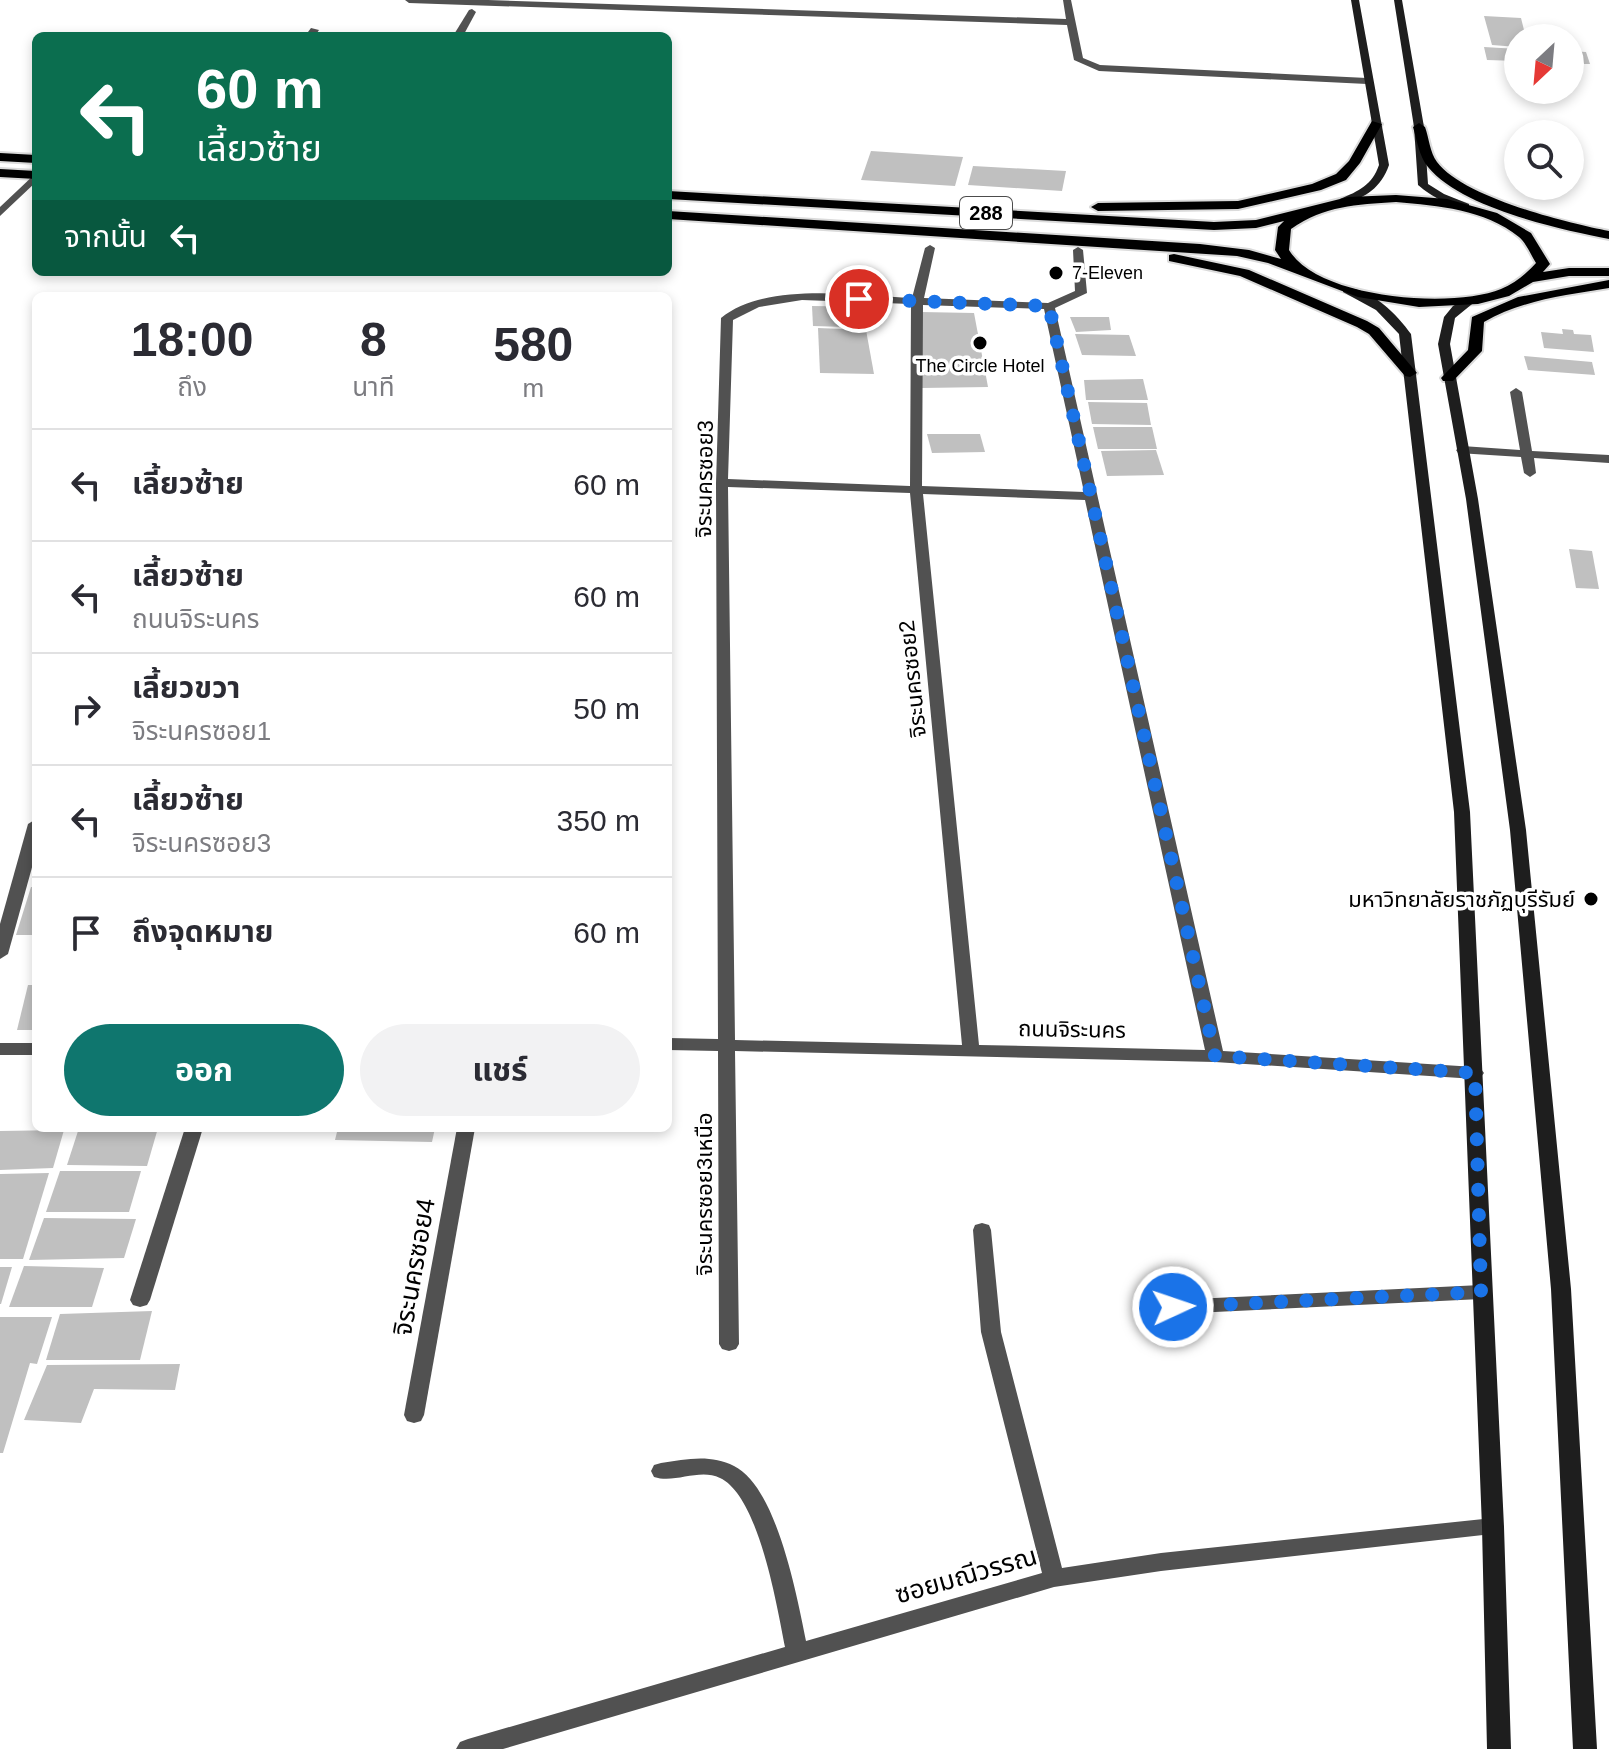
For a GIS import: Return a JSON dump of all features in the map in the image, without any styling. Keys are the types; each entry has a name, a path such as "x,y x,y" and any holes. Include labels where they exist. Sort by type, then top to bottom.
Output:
{"main road":[{"path":"1355,0 1384,165 1379,183 1370,191 1303,213 1287,224 1280,236 1282,250 1294,264 1314,277 1378,304 1393,316 1405,334 1462,812 1493,1527 1499,1749"},
{"path":"1398,0 1419,127 1423,185 1440,196 1557,238 1609,246"},
{"path":"1019,215 1073,207 1238,205 1276,199 1341,177 1354,163 1376,124"},
{"path":"1419,127 1431,165 1463,188 1556,224 1609,235"},
{"path":"0,157 32,159"},
{"path":"0,173 32,176"},
{"name":"288","path":"672,195 1214,226 1256,224 1303,213"},
{"path":"1344,201 1414,199 1482,212"},
{"name":"288","path":"672,215 1225,251 1250,254 1314,277"},
{"path":"1504,220 1527,234 1540,249 1543,264 1534,278"},
{"path":"959,234 1034,246 1182,258 1244,273 1374,331 1410,373"},
{"path":"1342,289 1406,301 1471,300 1509,292 1534,278 1569,272 1609,272"},
{"path":"1448,378 1475,351 1477,320 1486,313 1540,297 1609,284"},
{"path":"1471,300 1454,309 1445,321 1444,344 1518,830 1560,1273 1585,1749"}],"street":[{"path":"409,0 1070,22"},
{"path":"1067,0 1079,60 1099,68 1367,81"},
{"path":"460,32 472,12"},
{"path":"0,213 32,180"},
{"name":"จิระนครซอย2","path":"930,248 917,302 916,490 971,1050"},
{"path":"1078,250 1081,293 1049,306 1215,1056"},
{"name":"จิระนครซอย3","path":"727,1044 722,483 727,318 756,304 802,297 1049,306"},
{"path":"1516,392 1530,473"},
{"path":"1462,450 1609,459"},
{"path":"722,483 1090,496"},
{"path":"0,954 32,838"},
{"name":"ถนนจิระนคร","path":"672,1044 1215,1056 1475,1073"},
{"name":"จิระนครซอย3เหนือ","path":"727,1044 729,1344"},
{"path":"0,1049 32,1049"},
{"path":"140,1300 193,1132"},
{"name":"จิระนครซอย4","path":"414,1415 465,1132"},
{"path":"982,1230 991,1332 1054,1578"},
{"path":"1173,1307 1481,1292"},
{"path":"661,1471 692,1466 714,1468 738,1478 776,1555 798,1653"},
{"name":"ซอยมณีวรรณ","path":"468,1749 1054,1578 1161,1562 1493,1527"}],"building":[{"path":"1484,16 1521,18 1522,24 1504,24 1504,46 1492,45"},
{"path":"1484,47 1504,48 1504,61 1487,60"},
{"path":"1584,52 1586,52 1590,64 1584,64"},
{"path":"871,151 963,157 955,186 861,180"},
{"path":"973,166 1066,171 1062,191 968,185"},
{"path":"812,306 874,307 877,328 813,326"},
{"path":"921,312 974,313 988,387 922,388"},
{"path":"1070,317 1109,317 1111,330 1076,332"},
{"path":"818,328 866,330 874,374 820,373"},
{"path":"1562,329 1573,330 1574,334 1591,335 1594,352 1544,348 1541,332 1563,334"},
{"path":"1075,334 1129,335 1136,356 1082,355"},
{"path":"1524,356 1592,362 1595,375 1528,370"},
{"path":"1143,379 1148,400 1086,400 1084,380"},
{"path":"1088,402 1147,403 1151,425 1092,424"},
{"path":"1093,427 1152,427 1157,449 1098,449"},
{"path":"927,434 980,434 985,452 932,453"},
{"path":"1156,450 1164,475 1107,476 1101,451"},
{"path":"1569,549 1592,551 1599,589 1576,588"},
{"path":"31,887 32,887 32,935 16,935"},
{"path":"28,985 32,985 32,1030 17,1030"},
{"path":"0,1131 63,1132 53,1168 0,1170"},
{"path":"78,1132 157,1132 147,1166 67,1165"},
{"path":"337,1132 434,1132 432,1142 335,1140"},
{"path":"60,1171 141,1171 129,1212 46,1212"},
{"path":"49,1173 23,1259 0,1259 0,1174"},
{"path":"44,1218 136,1219 124,1258 29,1260"},
{"path":"24,1266 104,1268 92,1307 9,1307"},
{"path":"0,1267 12,1267 1,1304 0,1304"},
{"path":"152,1311 140,1360 46,1360 60,1314"},
{"path":"0,1317 52,1317 37,1364 30,1363 3,1453 0,1453"},
{"path":"180,1364 175,1390 94,1389 81,1423 24,1420 47,1365"}],"place":[{"name":"7-Eleven","path":"1056,273"},
{"name":"The Circle Hotel","path":"980,343"},
{"name":"มหาวิทยาลัยราชภัฏบุรีรัมย์","path":"1591,899"}],"route":[{"path":"859,299 1049,306 1215,1056 1475,1073 1481,1292 1173,1307"}]}
